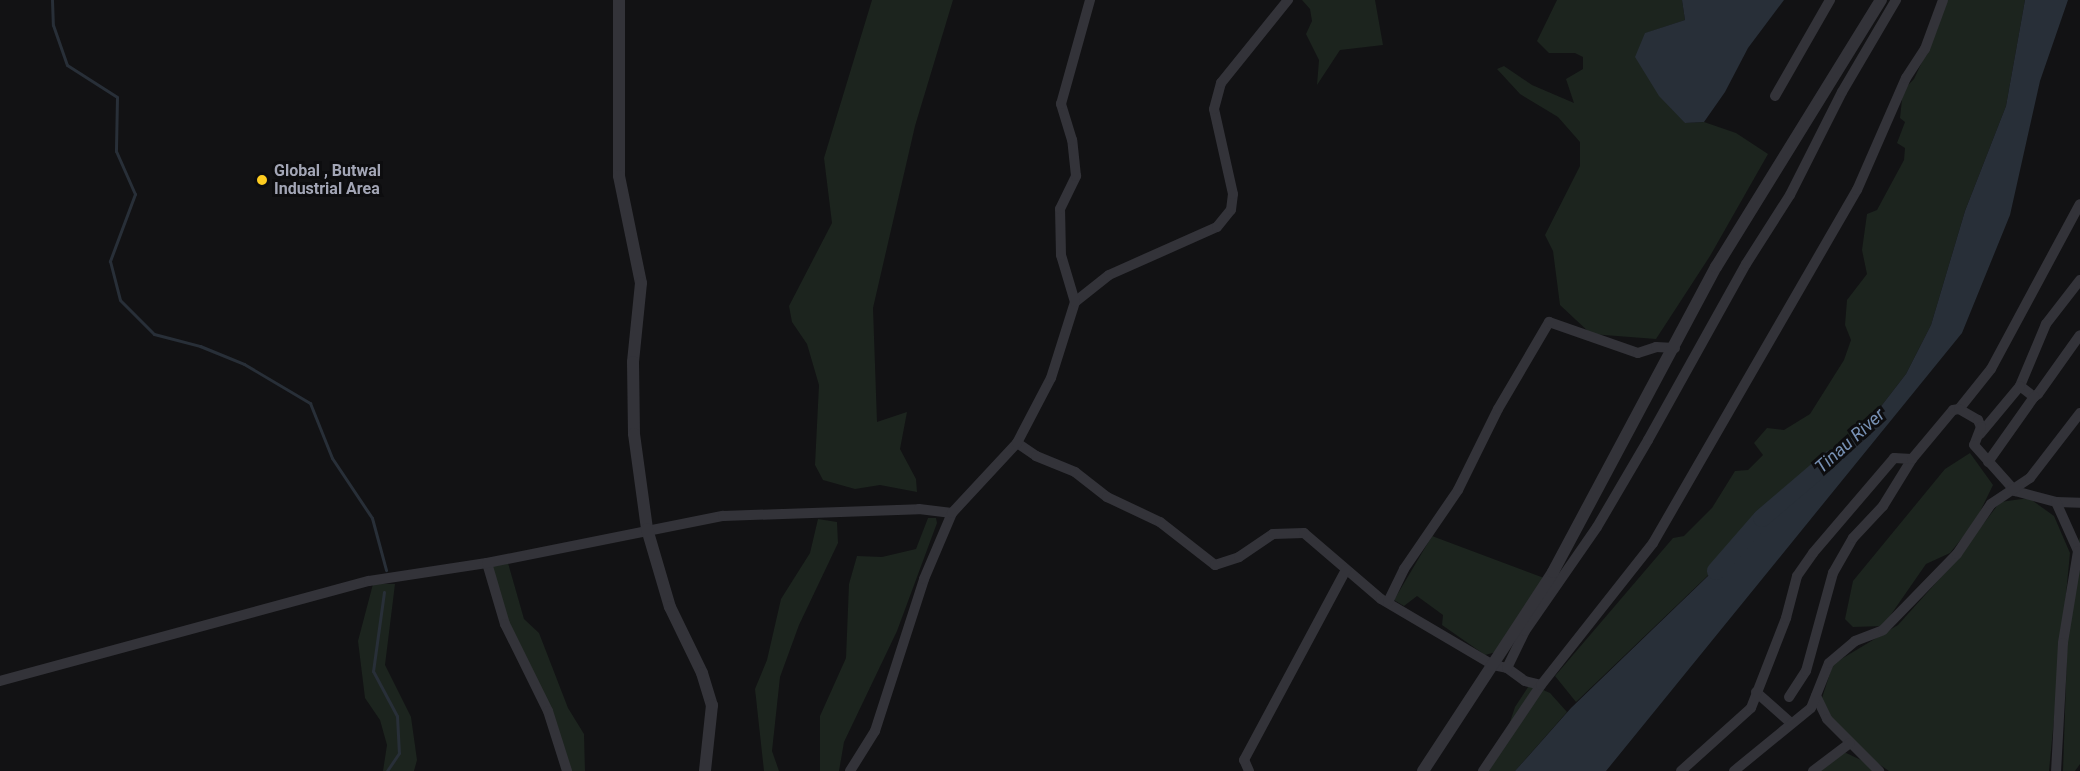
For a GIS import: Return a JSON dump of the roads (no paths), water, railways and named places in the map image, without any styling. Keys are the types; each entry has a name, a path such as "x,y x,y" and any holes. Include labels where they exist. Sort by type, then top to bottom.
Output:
{"street":[{"path":"619,0 619,176 641,283 633,362 634,422 647,529 670,607 702,673 712,705 705,771"},
{"path":"1075,302 1061,255 1060,209 1076,176 1072,140 1061,104 1090,0"},
{"path":"850,771 875,730 924,579 952,513 1017,443 1051,378 1075,302 1109,275 1217,227 1231,210 1233,194 1214,109 1218,92 1221,83 1288,0"},
{"path":"1775,96 1829,0"},
{"path":"1423,771 1559,562 1675,348 1716,267 1881,0"},
{"path":"1507,668 1526,631 1597,527 1648,440 1741,273 1790,195 1842,92 1896,0"},
{"path":"1483,771 1541,685 1653,543 1759,365 1857,190 1906,78 1925,49 1943,0"},
{"path":"1959,410 1992,369 2080,204"},
{"path":"2080,272 2077,284 2046,324 2020,386 1979,434 1974,445 2015,491 2056,502 2080,503"},
{"path":"1388,602 1404,569 1458,490 1498,409 1549,322 1638,353 1656,347 1675,348"},
{"path":"1988,462 2034,397 2062,365 2080,335"},
{"path":"2020,386 2034,397"},
{"path":"1789,697 1806,671 1833,573 1853,538 1883,506 1912,459 1953,410 1959,410 1978,420 1979,434"},
{"path":"1734,771 1811,708 1829,663 1855,641 1883,630 1957,554 1991,504 2015,491 2030,478 2080,413"},
{"path":"1017,443 1075,472 1107,498 1160,522 1209,563 1228,563 1273,534 1295,531 1315,538 1346,570 1388,602 1493,665 1507,668 1525,681 1541,685"},
{"path":"1681,771 1751,708 1755,692 1786,618 1797,576 1894,458 1912,459"},
{"path":"2056,502 2078,551 2063,643 2056,771"},
{"path":"0,681 341,587 487,563 647,529 723,516 919,508 952,513"},
{"path":"487,563 505,624 548,711 567,771"},
{"path":"1249,771 1244,760 1346,570"},
{"path":"1755,692 1791,723"},
{"path":"1816,696 1827,719 1879,771"},
{"path":"1813,771 1850,743"}],"water":[{"path":"1682,0 1784,0 1748,48 1725,92 1704,122 1685,123 1659,96 1635,57 1645,33 1685,20"},
{"path":"2025,0 2068,0 2040,81 2010,215 1962,333 1606,771 1515,771 1571,708 1872,418 1906,374 1931,325 1965,211 2006,106"}],"waterway":[{"path":"52,0 53,25 67,65 117,97 116,151 135,194 110,261 120,300 154,334 200,346 244,364 310,403 332,458 372,518 386,570"},
{"name":"Tinau River","path":"1716,571 1762,518 1831,459"},
{"path":"384,592 373,671 397,716 399,753 387,771"}],"place":[{"name":"Global , Butwal Industrial Area","path":"262,180"}]}
